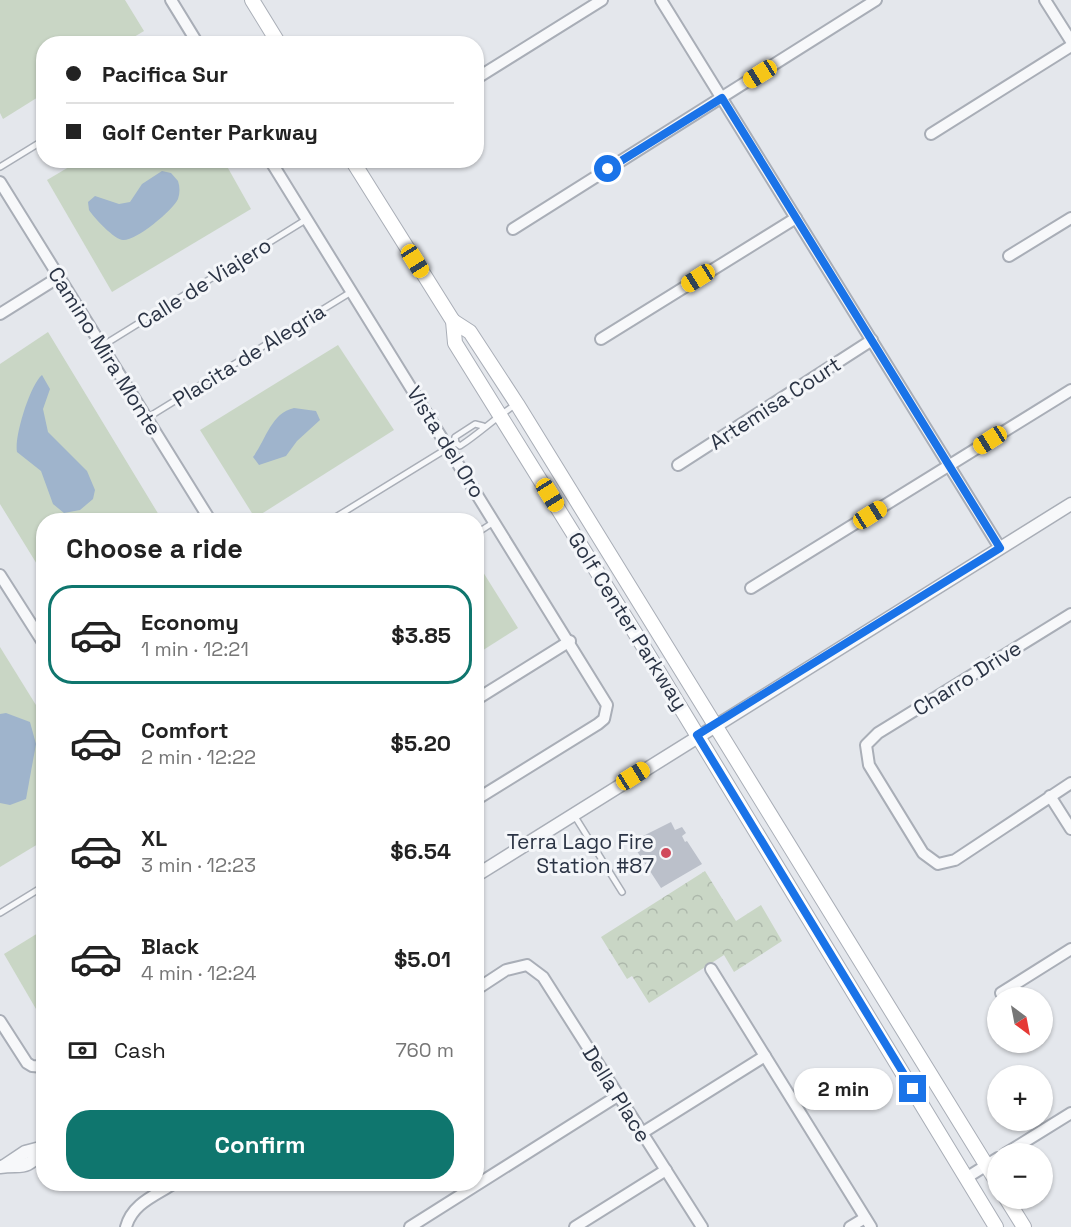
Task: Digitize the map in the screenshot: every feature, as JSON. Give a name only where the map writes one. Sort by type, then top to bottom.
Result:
[{"type":"main road","points":[[252,0],[274,36]]},
{"type":"main road","name":"Golf Center Parkway","points":[[357,168],[453,321],[470,332],[517,404],[715,724],[987,1154]]},
{"type":"main road","name":"Golf Center Parkway","points":[[453,321],[455,343],[996,1227]]},
{"type":"main road","points":[[1013,1209],[1024,1227]]},
{"type":"street","points":[[171,0],[193,36]]},
{"type":"street","points":[[484,74],[602,0]]},
{"type":"street","points":[[661,0],[1000,548]]},
{"type":"street","points":[[513,228],[876,0]]},
{"type":"street","points":[[1045,0],[1071,41]]},
{"type":"street","points":[[931,134],[1071,46]]},
{"type":"street","name":"Vista del Oro","points":[[275,168],[351,292],[452,445],[495,522],[605,697],[607,711],[598,724],[484,795]]},
{"type":"street","name":"Camino Mira Monte","points":[[0,182],[206,513]]},
{"type":"street","points":[[601,339],[796,218]]},
{"type":"street","points":[[1009,256],[1071,218]]},
{"type":"street","points":[[0,314],[59,278]]},
{"type":"street","name":"Artemisa Court","points":[[678,465],[872,340]]},
{"type":"street","points":[[751,588],[1071,390]]},
{"type":"street","points":[[484,870],[1071,504]]},
{"type":"street","points":[[0,575],[36,631]]},
{"type":"street","name":"Charro Drive","points":[[1050,796],[955,860],[938,864],[923,853],[868,765],[866,745],[878,734],[1071,614]]},
{"type":"street","points":[[484,695],[570,641]]},
{"type":"street","points":[[1071,783],[1050,796],[1071,829]]},
{"type":"street","points":[[1011,987],[1071,949]]},
{"type":"street","name":"Della Place","points":[[484,984],[506,970],[527,965],[543,977],[702,1227]]},
{"type":"street","points":[[711,969],[868,1222],[850,1227]]},
{"type":"street","points":[[0,1021],[27,1063],[36,1066]]},
{"type":"street","points":[[642,1133],[765,1056]]},
{"type":"street","points":[[484,1180],[619,1095]]},
{"type":"street","points":[[1023,1143],[1071,1113]]},
{"type":"street","points":[[2,1166],[25,1152],[36,1150]]},
{"type":"street","points":[[966,1178],[987,1165]]},
{"type":"street","points":[[575,1227],[666,1170]]},
{"type":"street","points":[[126,1227],[136,1207],[162,1191]]},
{"type":"street","points":[[410,1227],[467,1191]]},
{"type":"lane","points":[[0,167],[36,145]]},
{"type":"lane","name":"Calle de Viajero","points":[[102,346],[307,219]]},
{"type":"lane","name":"Placita de Alegria","points":[[147,418],[351,292]]},
{"type":"lane","points":[[452,445],[460,446],[480,432],[483,426],[517,404]]},
{"type":"lane","points":[[342,513],[452,445],[455,437],[475,424],[483,426]]},
{"type":"lane","points":[[484,529],[495,522]]},
{"type":"lane","points":[[573,814],[622,892]]},
{"type":"lane","points":[[0,913],[36,891]]},
{"type":"green space","points":[[0,0],[125,0],[144,31],[136,36],[36,36],[36,98],[3,119],[0,113]]},
{"type":"green space","points":[[67,168],[228,168],[251,209],[112,292],[47,180]]},
{"type":"green space","points":[[48,332],[158,513],[36,513],[36,563],[0,504],[0,364]]},
{"type":"green space","points":[[338,345],[394,430],[263,513],[252,513],[200,430]]},
{"type":"green space","points":[[484,574],[518,628],[484,650]]},
{"type":"green space","points":[[0,647],[36,705],[36,845],[0,867]]},
{"type":"green space","points":[[705,871],[736,921],[761,905],[782,941],[734,972],[724,955],[649,1003],[632,976],[627,979],[601,937]]},
{"type":"green space","points":[[36,934],[36,1009],[4,954]]},
{"type":"water","points":[[162,171],[171,173],[178,181],[180,190],[178,199],[161,218],[136,236],[119,239],[105,228],[89,210],[88,202],[95,196],[119,204],[130,202],[142,184]]},
{"type":"water","points":[[42,375],[50,389],[43,409],[48,432],[87,471],[95,490],[93,499],[80,510],[64,513],[53,504],[41,471],[17,452],[18,435],[24,412],[33,389]]},
{"type":"water","points":[[294,408],[316,411],[320,420],[297,441],[286,456],[259,465],[253,457],[274,421],[286,411]]},
{"type":"water","points":[[6,713],[30,722],[36,744],[26,799],[10,805],[0,803],[0,714]]},
{"type":"building","name":"Terra Lago Fire Station #87","points":[[671,822],[675,830],[682,827],[686,833],[682,836],[685,842],[687,841],[702,864],[661,888],[631,842]]},
{"type":"place","name":"Terra Lago Fire Station #87","points":[[666,853]]},
{"type":"route","points":[[608,169],[722,98],[1000,548],[697,735],[913,1089]]}]
